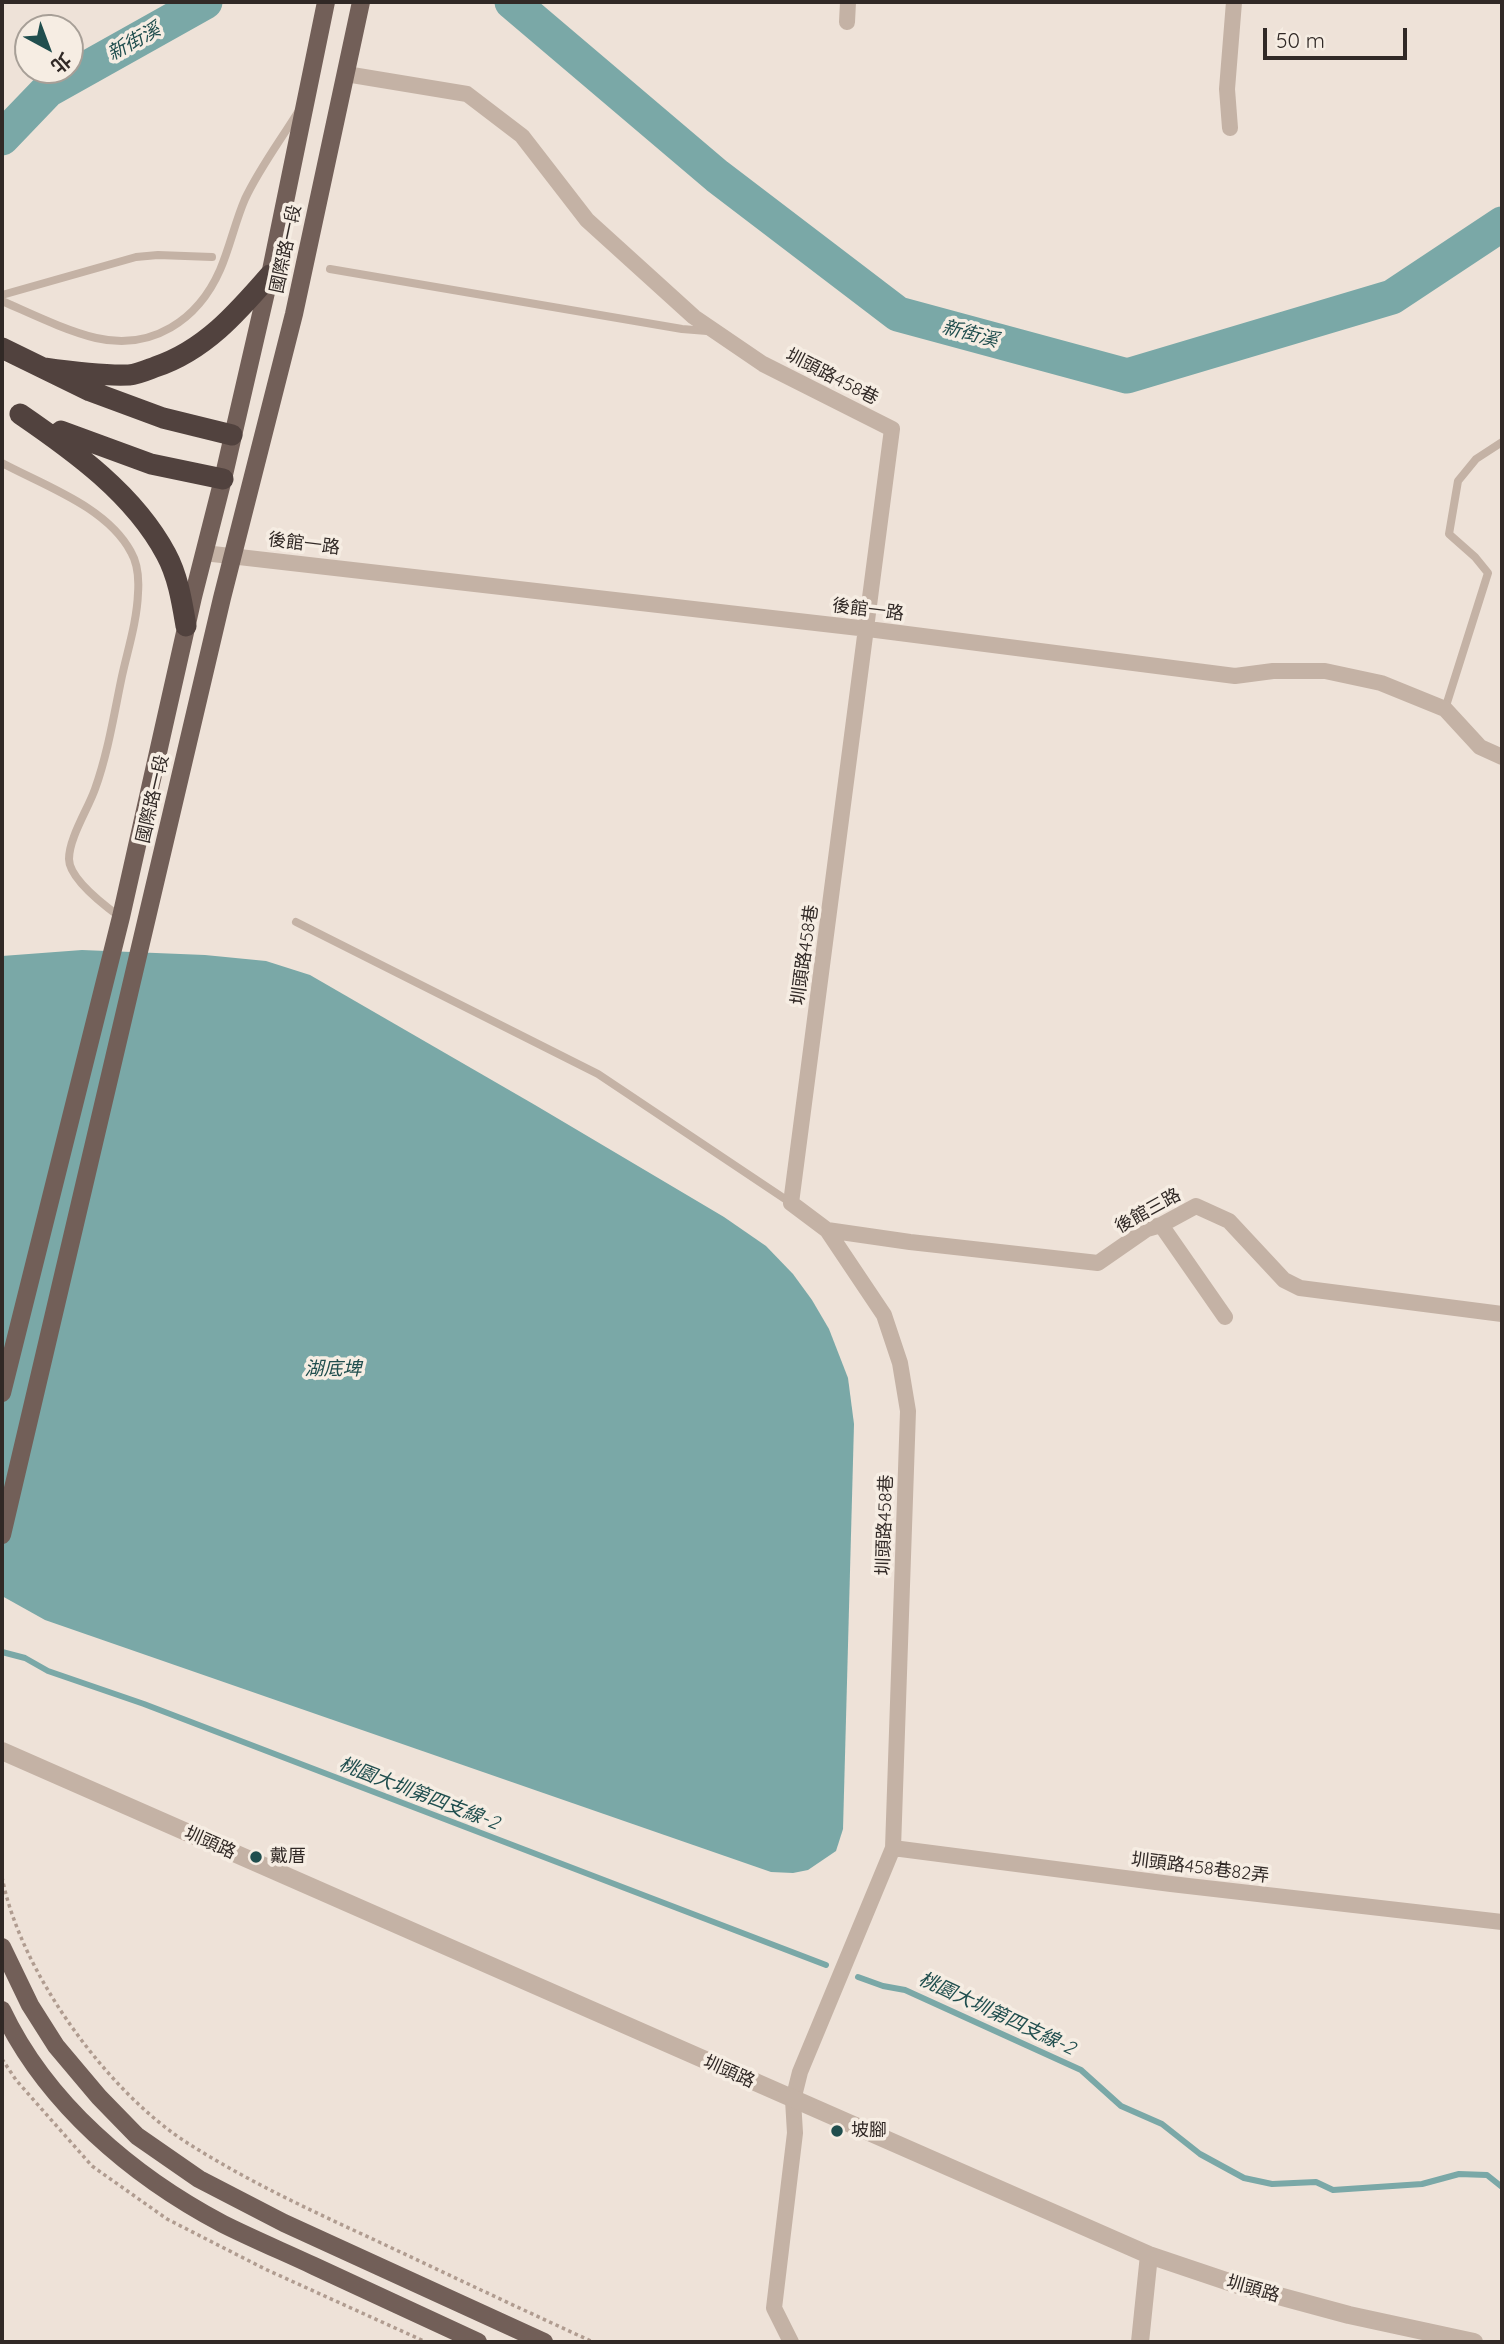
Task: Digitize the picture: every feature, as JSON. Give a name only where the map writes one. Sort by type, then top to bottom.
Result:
[{"type":"highway","points":[[44,368],[87,374],[132,375],[170,362],[199,346],[236,315],[270,275]]},
{"type":"highway","points":[[2,348],[90,391],[163,418],[232,435]]},
{"type":"highway","points":[[11,409],[89,443],[151,464],[223,479]]},
{"type":"highway","points":[[11,409],[75,451],[136,514],[167,555],[179,588],[186,626]]},
{"type":"main road","name":"國際路一段","points":[[2,1393],[121,917],[186,626],[270,275],[326,2]]},
{"type":"main road","name":"國際路一段","points":[[2,1535],[233,555],[294,314],[361,2]]},
{"type":"main road","points":[[223,479],[258,456],[232,435]]},
{"type":"main road","points":[[2,1947],[30,2005],[56,2046],[99,2097],[137,2136],[199,2179],[284,2223],[544,2342]]},
{"type":"main road","points":[[2,2010],[32,2063],[79,2118],[148,2176],[222,2223],[478,2342]]},
{"type":"street","points":[[847,22],[848,2]]},
{"type":"street","points":[[1230,128],[1227,89],[1234,2]]},
{"type":"street","name":"圳頭路458巷","points":[[346,74],[467,94],[522,136],[587,220],[694,317],[763,364],[892,429],[792,1203],[827,1230],[884,1315],[900,1363],[908,1410],[893,1848],[800,2073],[793,2099],[795,2133],[774,2308],[791,2342]]},
{"type":"street","name":"後館一路","points":[[204,553],[867,629],[1235,676],[1273,671],[1325,671],[1381,683],[1445,709],[1480,747],[1502,757]]},
{"type":"street","name":"後館三路","points":[[827,1230],[1098,1263],[1147,1229],[1161,1225],[1196,1206],[1229,1222],[1284,1280],[1300,1288],[1502,1314]]},
{"type":"street","points":[[1161,1225],[1225,1317]]},
{"type":"street","name":"圳頭路","points":[[2,1751],[1149,2255],[1238,2285],[1336,2312],[1474,2342]]},
{"type":"street","name":"圳頭路458巷82弄","points":[[893,1848],[1171,1884],[1502,1922]]},
{"type":"street","points":[[1140,2342],[1149,2255]]},
{"type":"lane","points":[[2,301],[77,332],[119,341],[143,339],[164,332],[187,318],[205,296],[220,270],[246,198],[306,98]]},
{"type":"lane","points":[[2,295],[136,257],[212,257]]},
{"type":"lane","points":[[330,269],[681,329],[715,331]]},
{"type":"lane","points":[[1445,709],[1488,573],[1475,557],[1449,534],[1458,481],[1476,460],[1502,442]]},
{"type":"lane","points":[[2,463],[106,520],[132,553],[138,571],[136,614],[104,762],[71,847],[69,861],[74,873],[101,904],[121,917]]},
{"type":"lane","points":[[296,922],[598,1074],[792,1203]]},
{"type":"path","points":[[2,1877],[17,1927],[35,1968],[59,2009],[133,2100],[188,2144],[294,2202],[593,2342]]},
{"type":"water","name":"湖底埤","points":[[82,950],[205,955],[266,961],[310,975],[724,1217],[766,1246],[793,1274],[829,1329],[848,1378],[854,1424],[843,1829],[836,1851],[808,1870],[793,1873],[771,1872],[45,1620],[2,1596],[2,956]]},
{"type":"waterway","name":"新街溪","points":[[2,138],[48,90],[205,2]]},
{"type":"waterway","name":"新街溪","points":[[512,2],[717,176],[898,314],[1127,376],[1392,297],[1502,224]]},
{"type":"waterway","name":"桃園大圳第四支線-2","points":[[2,1652],[25,1658],[48,1671],[144,1704],[826,1965]]},
{"type":"waterway","name":"桃園大圳第四支線-2","points":[[858,1977],[905,1990],[1081,2070],[1121,2106],[1162,2124],[1200,2154],[1244,2178],[1272,2184],[1316,2182],[1333,2190],[1422,2184],[1459,2174],[1487,2175],[1502,2187]]},
{"type":"place","name":"戴厝","points":[[256,1857]]},
{"type":"place","name":"坡腳","points":[[837,2131]]}]
